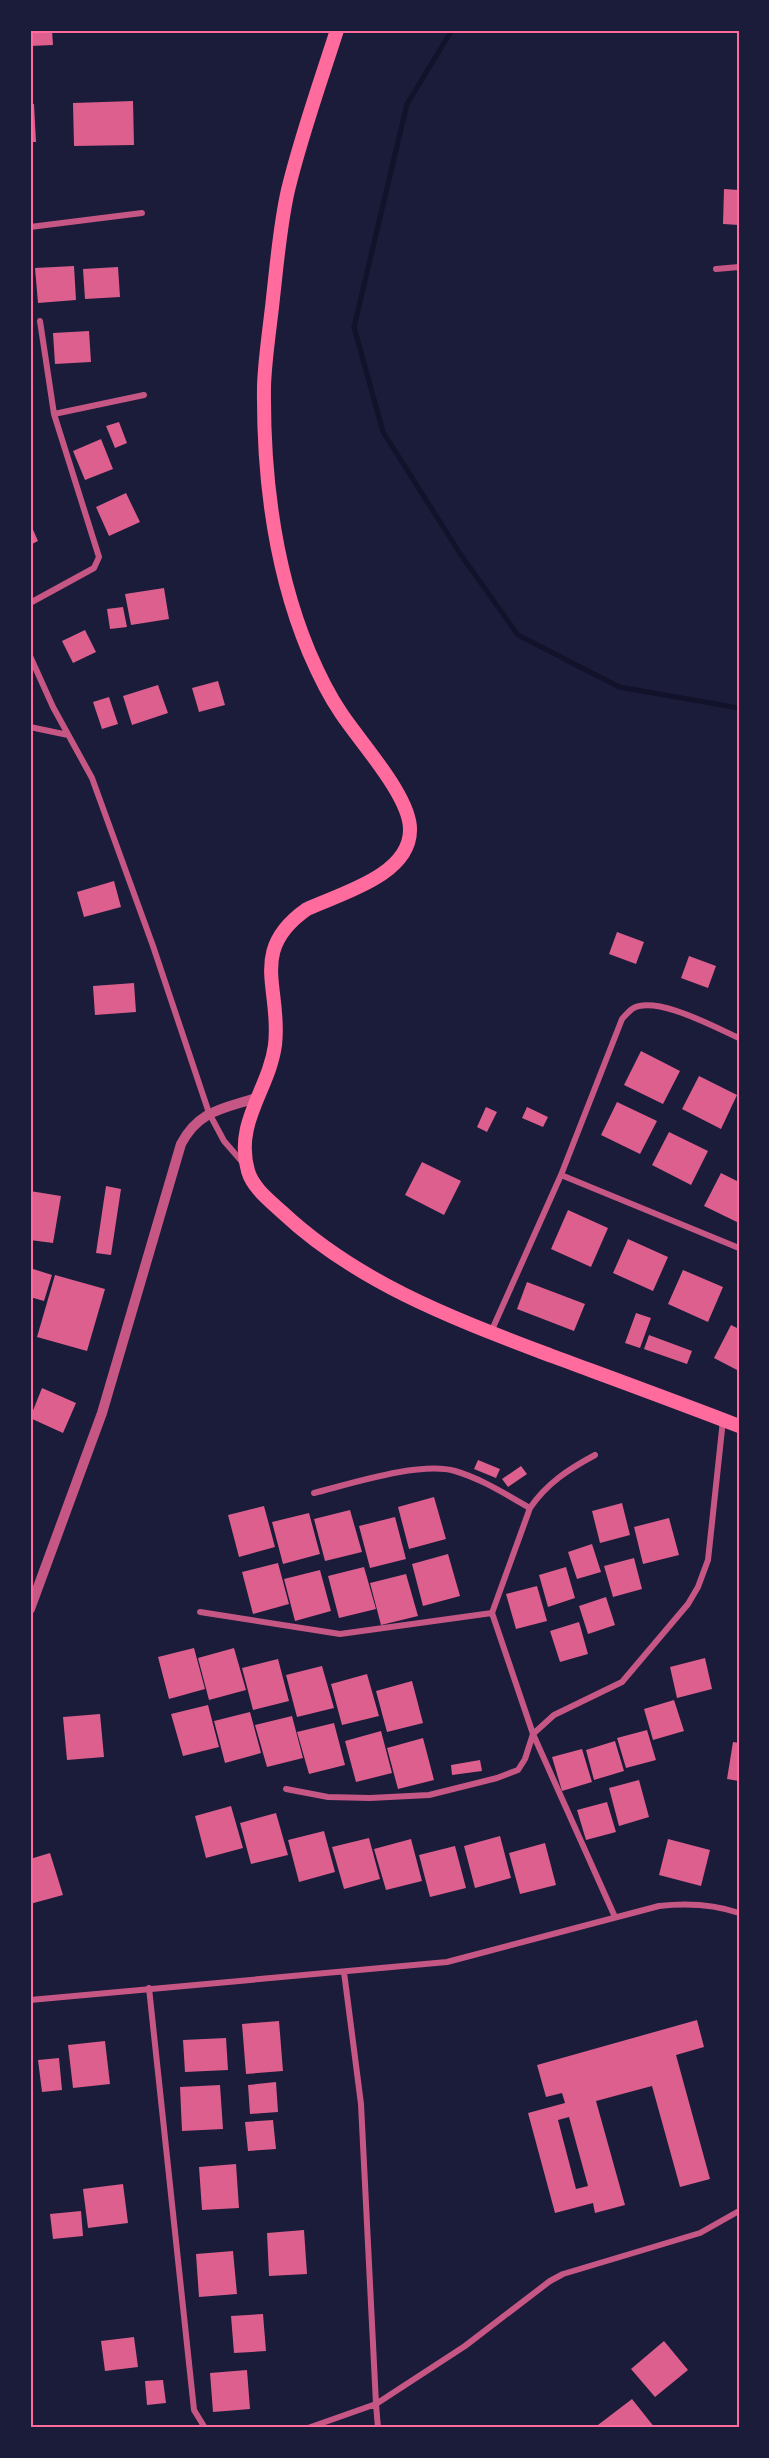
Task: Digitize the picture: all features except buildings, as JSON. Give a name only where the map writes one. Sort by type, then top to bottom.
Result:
[{"type":"main road","points":[[337,30],[288,192],[264,385],[268,480],[280,564],[303,636],[338,710],[376,760],[406,808],[410,838],[403,856],[388,871],[307,909],[281,935],[271,962],[270,976],[275,1009],[274,1045],[271,1064],[246,1126],[244,1141],[247,1169],[252,1182],[302,1230],[344,1261],[400,1294],[491,1333],[739,1426]]},
{"type":"street","points":[[30,227],[142,213]]},
{"type":"street","points":[[716,269],[739,267]]},
{"type":"street","points":[[30,603],[93,568],[99,557],[54,414],[40,321]]},
{"type":"street","points":[[54,414],[144,395]]},
{"type":"street","points":[[30,656],[52,707],[92,778],[115,838],[208,1113],[224,1141],[247,1169]]},
{"type":"street","points":[[30,727],[68,735]]},
{"type":"street","points":[[491,1333],[561,1175],[622,1019],[633,1008],[649,1005],[667,1008],[739,1038]]},
{"type":"street","points":[[30,1609],[102,1413],[181,1144],[192,1126],[208,1113],[256,1098]]},
{"type":"street","points":[[561,1175],[739,1248]]},
{"type":"street","points":[[286,1789],[328,1797],[429,1795],[497,1778],[518,1770],[525,1759],[533,1734],[554,1715],[622,1682],[688,1604],[698,1587],[708,1560],[723,1420]]},
{"type":"street","points":[[596,1455],[564,1471],[540,1493],[530,1508],[492,1613],[533,1734],[615,1917]]},
{"type":"street","points":[[314,1493],[411,1471],[453,1470],[488,1484],[530,1508]]},
{"type":"street","points":[[200,1612],[340,1634],[492,1613]]},
{"type":"street","points":[[30,2000],[447,1962],[659,1906],[683,1904],[738,1911]]},
{"type":"street","points":[[344,1972],[361,2104],[378,2428]]},
{"type":"street","points":[[148,1988],[194,2410],[205,2428]]},
{"type":"street","points":[[308,2428],[376,2404],[465,2346],[550,2281],[563,2274],[700,2233],[739,2211]]},
{"type":"waterway","points":[[452,30],[407,104],[354,327],[383,432],[461,555],[518,635],[619,687],[739,708]]}]
